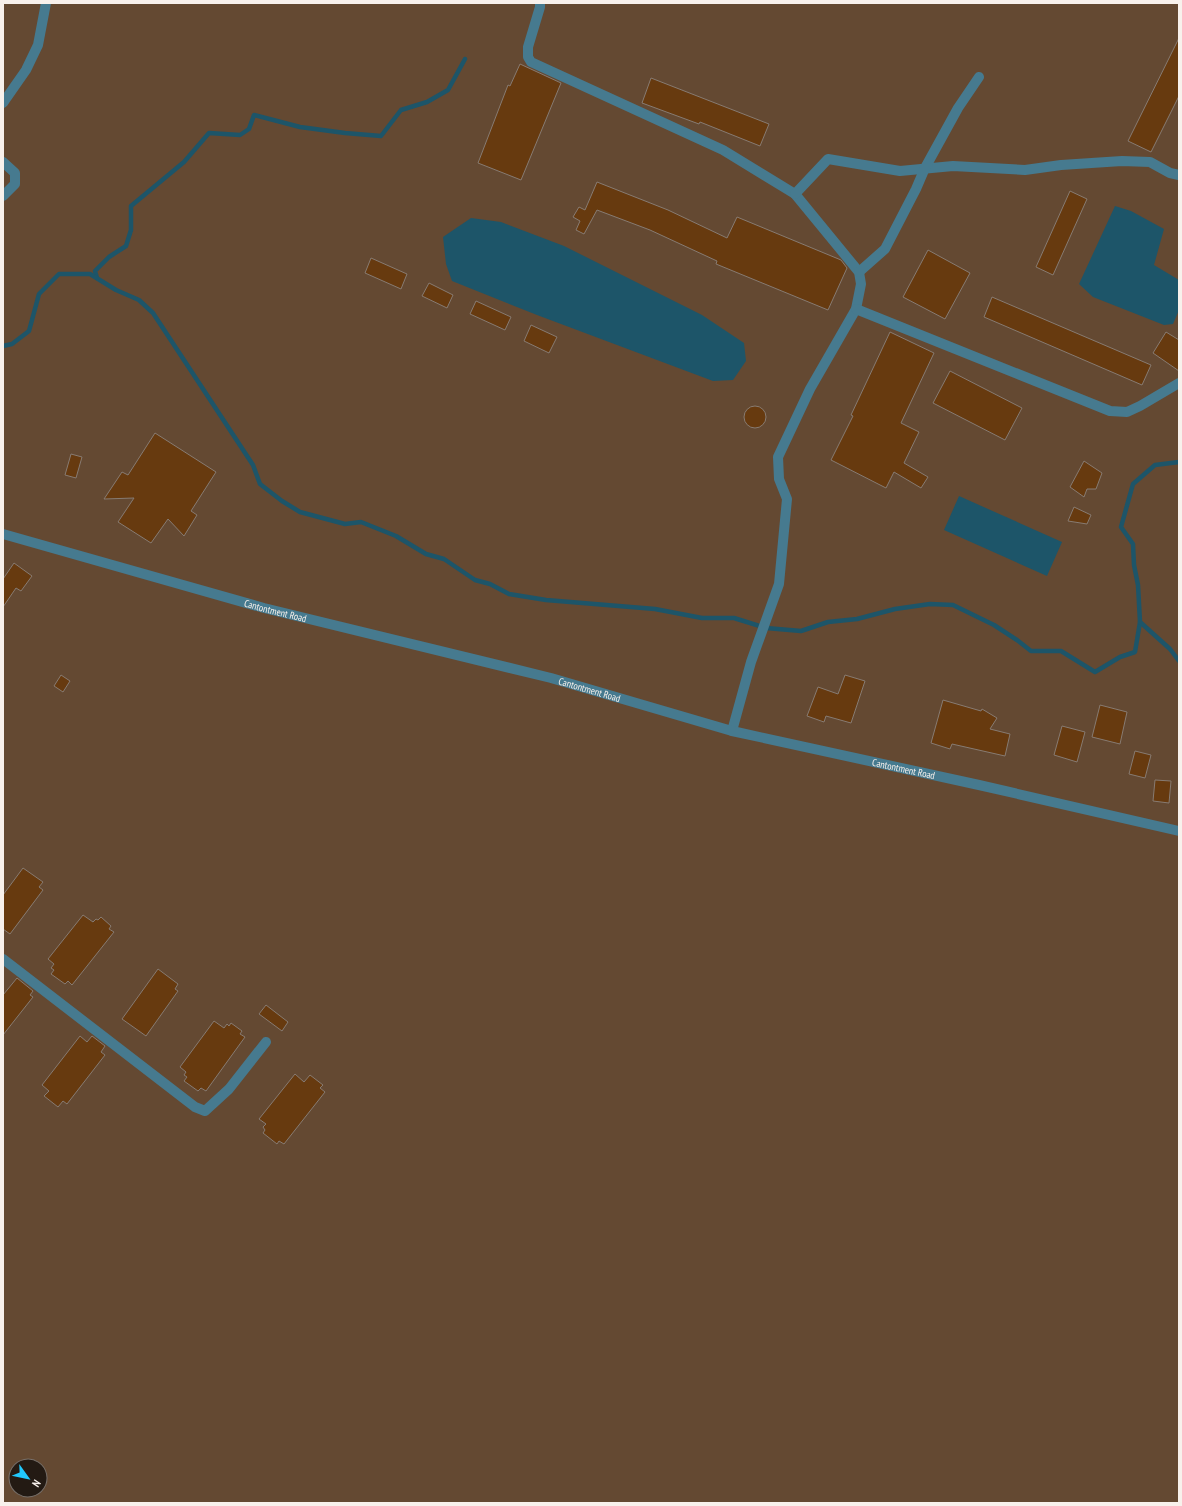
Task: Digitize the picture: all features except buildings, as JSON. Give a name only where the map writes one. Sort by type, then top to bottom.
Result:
[{"type":"street","points":[[3,103],[26,70],[38,45],[46,3]]},
{"type":"street","points":[[540,3],[528,47],[528,57],[532,62],[723,150],[795,194],[859,272],[861,284],[856,309],[810,389],[778,457],[779,479],[787,499],[779,584],[751,662],[732,731]]},
{"type":"street","points":[[859,272],[885,249],[916,189],[925,168],[958,108],[978,77]]},
{"type":"street","points":[[795,194],[828,159],[900,171],[953,166],[1025,170],[1061,165],[1122,161],[1150,162],[1170,173],[1179,175]]},
{"type":"street","points":[[3,162],[15,173],[15,184],[3,196]]},
{"type":"street","points":[[856,309],[1110,411],[1127,412],[1179,383]]},
{"type":"street","name":"Cantontment Road","points":[[3,534],[264,608],[551,678],[732,731],[979,785],[1179,831]]},
{"type":"street","points":[[3,959],[195,1107],[205,1111],[229,1089],[266,1042]]},
{"type":"shaded area","points":[[3,3],[1179,3],[1179,1503],[3,1503]]},
{"type":"water","points":[[1115,206],[1131,211],[1164,229],[1154,265],[1179,280],[1179,310],[1173,324],[1164,325],[1093,297],[1079,284]]},
{"type":"water","points":[[471,218],[501,222],[564,246],[702,315],[744,343],[746,361],[733,380],[713,381],[537,315],[452,281],[446,264],[443,237]]},
{"type":"water","points":[[959,496],[1062,542],[1047,576],[944,530]]},
{"type":"waterway","points":[[97,278],[95,271],[109,257],[126,246],[131,230],[131,206],[184,162],[209,133],[240,135],[249,129],[254,115],[300,127],[381,136],[401,110],[427,102],[448,90],[465,59]]},
{"type":"waterway","points":[[3,346],[12,344],[29,331],[39,294],[59,274],[90,274],[116,290],[139,300],[153,313],[253,465],[260,484],[282,501],[300,512],[345,524],[361,522],[396,536],[426,554],[444,559],[475,580],[490,584],[509,594],[546,600],[655,609],[702,618],[734,618],[766,628],[801,631],[828,622],[857,619],[895,609],[930,604],[953,605],[994,625],[1031,651],[1061,651],[1095,672],[1120,657],[1135,652],[1140,622]]},
{"type":"waterway","points":[[1179,462],[1155,465],[1133,484],[1121,527],[1133,544],[1134,565],[1138,585],[1140,622],[1170,649],[1179,661]]}]
